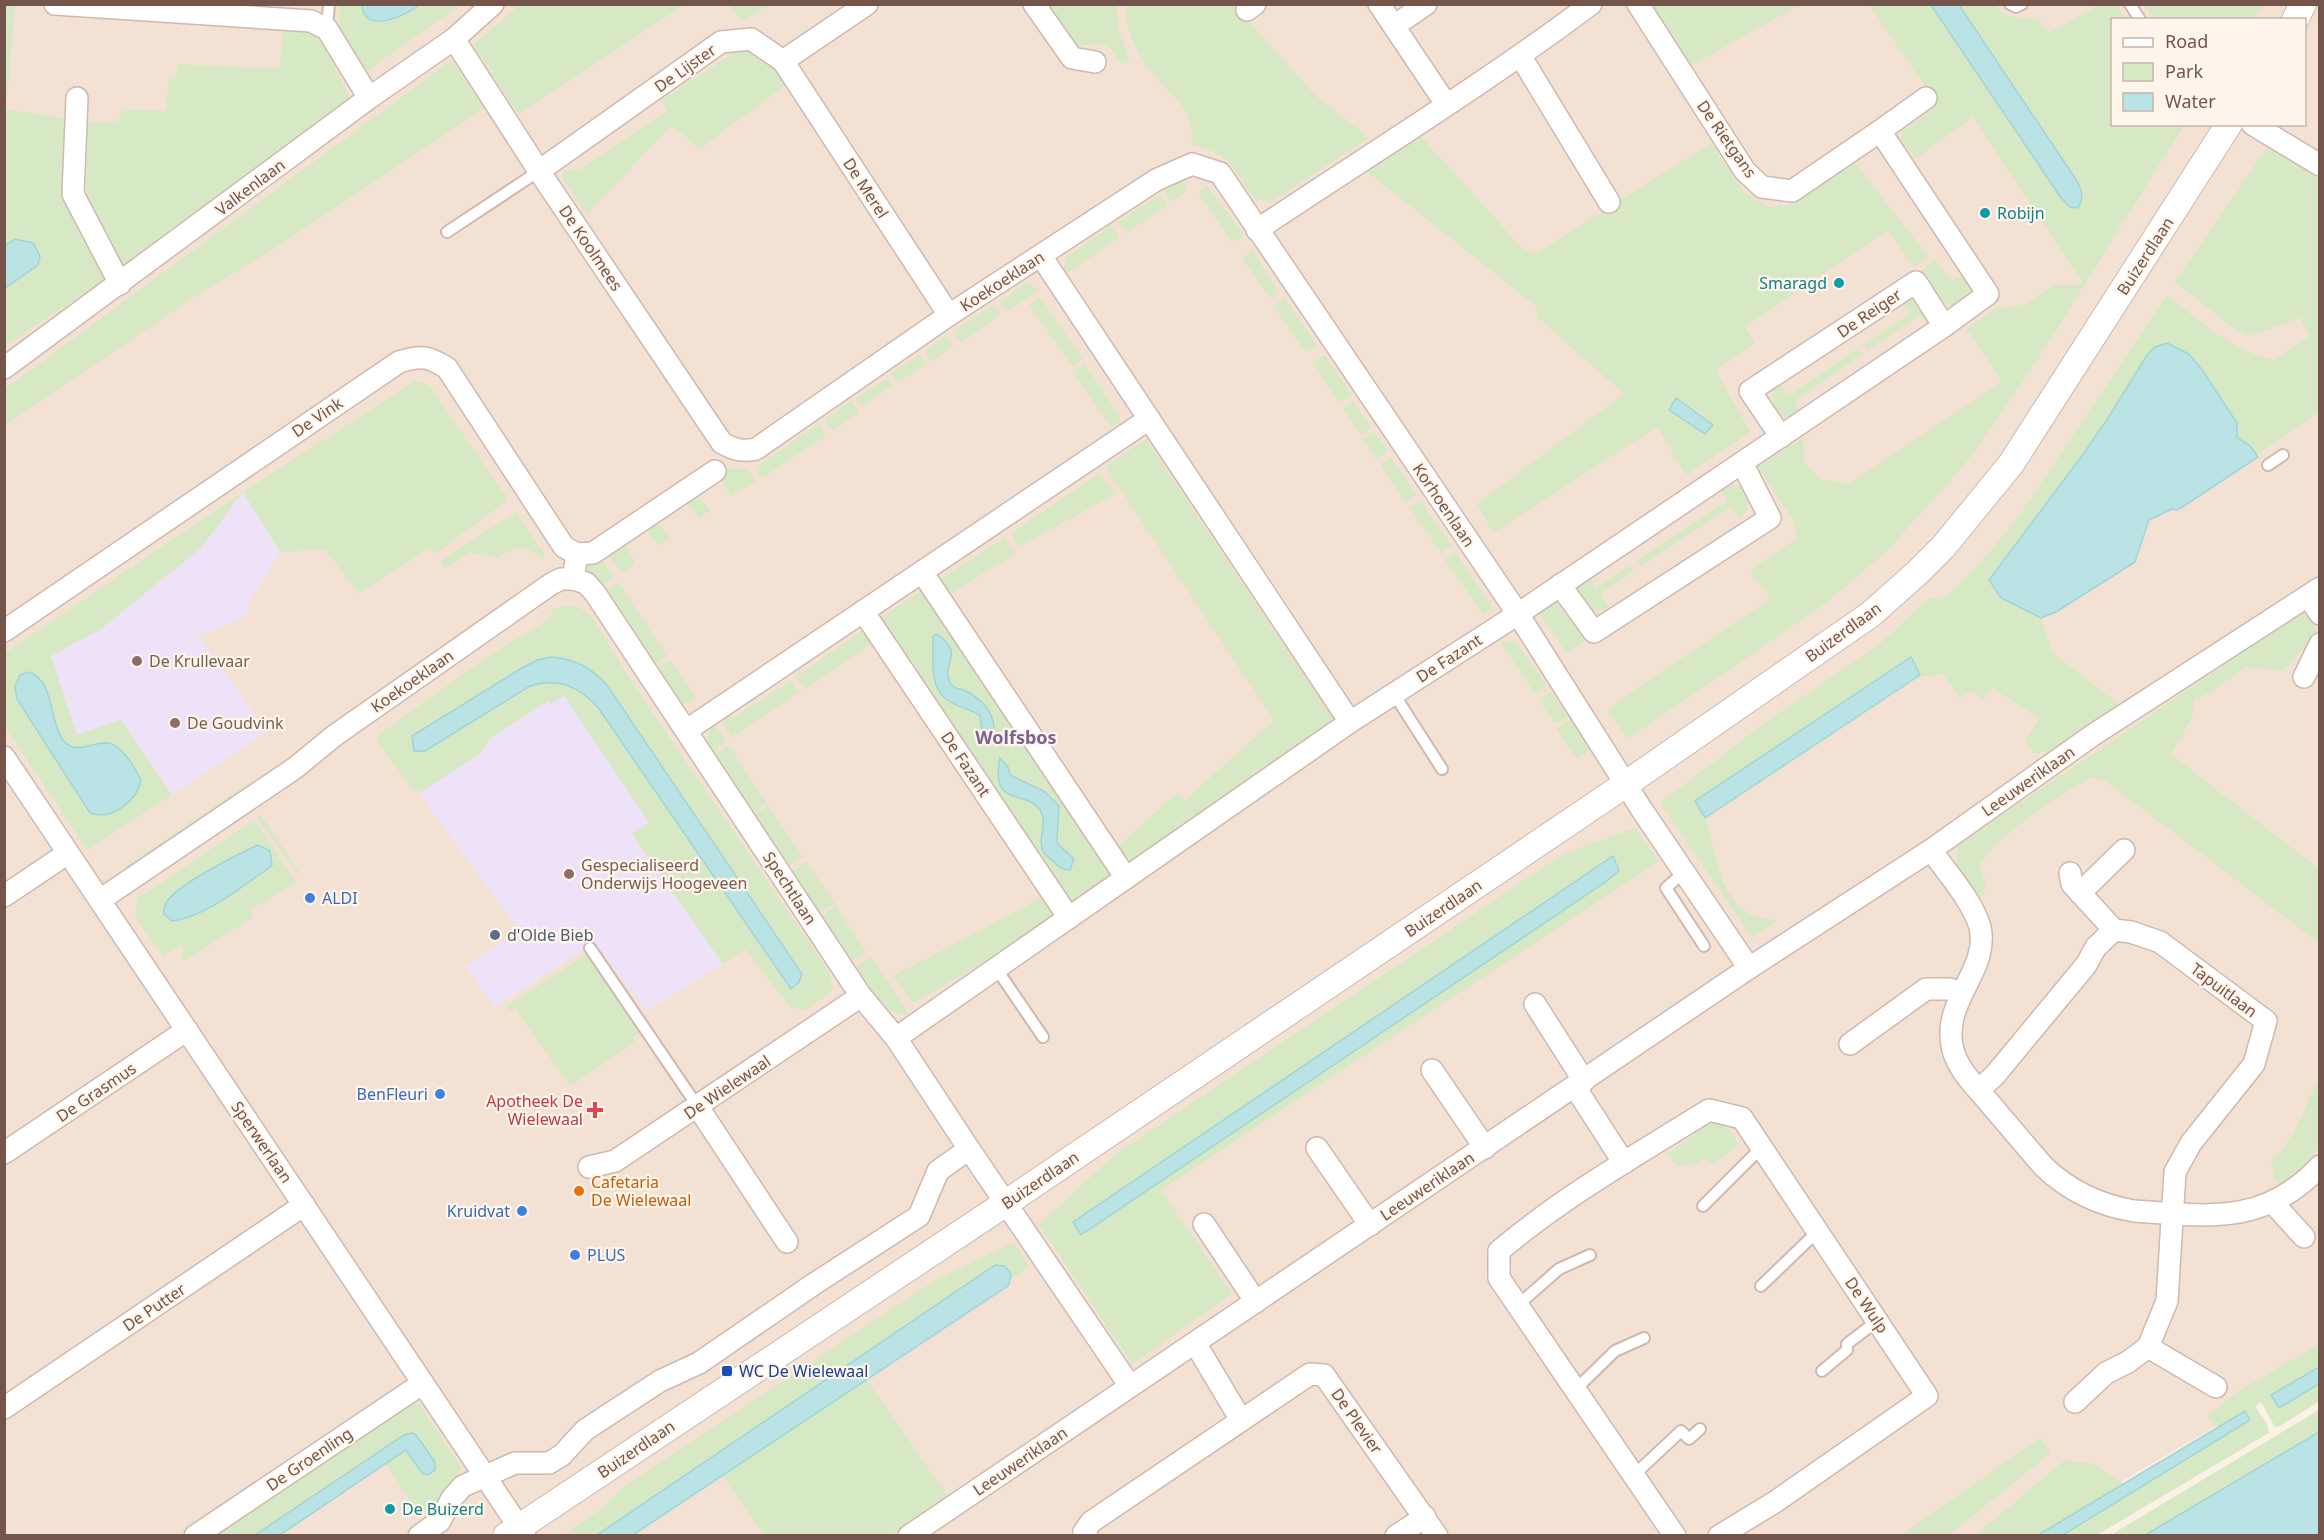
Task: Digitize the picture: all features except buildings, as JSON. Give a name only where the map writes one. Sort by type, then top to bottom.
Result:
[{"type":"street","points":[[55,4],[276,12],[311,21],[327,29],[369,99]]},
{"type":"street","name":"Valkenlaan","points":[[4,368],[454,39],[493,4]]},
{"type":"street","points":[[783,61],[867,4]]},
{"type":"street","points":[[1034,4],[1072,58],[1095,62]]},
{"type":"street","points":[[1380,4],[1446,104]]},
{"type":"street","points":[[1394,26],[1426,4]]},
{"type":"street","points":[[1257,230],[1521,57],[1591,4]]},
{"type":"street","name":"De Rietgans","points":[[1638,4],[1745,171],[1762,188],[1792,191],[1926,98]]},
{"type":"street","points":[[2296,18],[2303,4]]},
{"type":"street","name":"De Koolmees","points":[[454,39],[539,171],[722,443],[734,450]]},
{"type":"street","name":"De Lijster","points":[[539,171],[721,42],[751,39],[783,61]]},
{"type":"street","points":[[1521,57],[1609,202]]},
{"type":"street","name":"De Merel","points":[[783,61],[949,315]]},
{"type":"street","points":[[77,98],[73,194],[120,284]]},
{"type":"street","name":"Buizerdlaan","points":[[517,1533],[1626,784],[1870,614],[1944,546],[2011,464],[2228,126]]},
{"type":"street","points":[[2255,126],[2319,165]]},
{"type":"street","points":[[1518,614],[1743,463],[1988,294],[1880,131]]},
{"type":"street","name":"Koekoeklaan","points":[[734,450],[745,452],[756,449],[949,315],[1156,180],[1192,164],[1220,173],[1257,230]]},
{"type":"street","name":"Korhoenlaan","points":[[1257,230],[1518,614],[1626,784]]},
{"type":"street","points":[[1041,256],[1350,722]]},
{"type":"street","name":"De Reiger","points":[[1781,437],[1750,392],[1916,282],[1944,326]]},
{"type":"street","name":"De Vink","points":[[4,631],[399,362],[417,356],[434,360],[447,368],[564,547],[577,554]]},
{"type":"street","points":[[687,730],[1149,419]]},
{"type":"street","points":[[1560,585],[1594,632],[1770,518],[1743,463]]},
{"type":"street","points":[[573,579],[577,554],[593,553],[715,471]]},
{"type":"street","points":[[922,572],[1126,878]]},
{"type":"street","name":"Koekoeklaan","points":[[100,900],[295,768],[334,736],[551,584],[561,579],[573,579]]},
{"type":"street","name":"Spechtlaan","points":[[573,579],[586,583],[595,593],[861,996],[896,1038],[1006,1203]]},
{"type":"street","name":"Leeuweriklaan","points":[[909,1536],[1749,968],[1930,850],[2093,735],[2316,600]]},
{"type":"street","name":"De Fazant","points":[[863,611],[1069,918]]},
{"type":"street","name":"De Fazant","points":[[896,1038],[1350,722],[1518,614]]},
{"type":"street","points":[[2304,677],[2319,644]]},
{"type":"street","name":"Sperwerlaan","points":[[4,757],[485,1476],[517,1533]]},
{"type":"street","points":[[1626,784],[1749,968]]},
{"type":"street","points":[[1930,850],[1971,908],[1981,934],[1978,960],[1952,1016],[1951,1041],[1958,1062],[2043,1166],[2071,1189],[2087,1198],[2119,1209],[2174,1214],[2225,1215],[2253,1210],[2272,1202],[2299,1185],[2319,1166]]},
{"type":"street","points":[[2080,893],[2124,850]]},
{"type":"street","points":[[4,896],[68,853]]},
{"type":"street","points":[[1979,1090],[1995,1075],[2086,965],[2096,947],[2114,930],[2072,884],[2070,873]]},
{"type":"street","name":"Tapuitlaan","points":[[2114,930],[2130,932],[2160,942],[2266,1021],[2254,1064],[2191,1143],[2175,1172],[2167,1300],[2148,1347]]},
{"type":"street","points":[[1850,1044],[1926,989],[1950,988],[1961,994]]},
{"type":"street","name":"De Wielewaal","points":[[589,1167],[615,1161],[861,996]]},
{"type":"street","points":[[1535,1004],[1624,1163]]},
{"type":"street","name":"De Grasmus","points":[[4,1153],[187,1030]]},
{"type":"street","name":"Leeuweriklaan","points":[[1432,1070],[1485,1148]]},
{"type":"street","points":[[698,1107],[787,1242]]},
{"type":"street","name":"De Wulp","points":[[1675,1536],[1499,1278],[1499,1251],[1525,1230],[1624,1163],[1709,1110],[1742,1118],[1927,1396],[1775,1502],[1719,1536]]},
{"type":"street","name":"Leeuweriklaan","points":[[1317,1148],[1370,1225]]},
{"type":"street","points":[[419,1536],[440,1521],[452,1498],[463,1486],[515,1463],[549,1463],[562,1455],[585,1430],[660,1381],[699,1363],[918,1216],[938,1171],[969,1149]]},
{"type":"street","points":[[2272,1202],[2304,1237]]},
{"type":"street","points":[[1006,1203],[1130,1386]]},
{"type":"street","name":"De Putter","points":[[4,1408],[304,1205]]},
{"type":"street","points":[[1203,1224],[1256,1302]]},
{"type":"street","points":[[1195,1343],[1241,1420]]},
{"type":"street","points":[[2075,1402],[2106,1373],[2128,1362],[2148,1347],[2216,1387]]},
{"type":"street","name":"De Plevier","points":[[1087,1536],[1084,1532],[1091,1522],[1310,1374],[1324,1375],[1437,1536]]},
{"type":"street","name":"De Groenling","points":[[195,1536],[423,1383]]},
{"type":"street","points":[[1396,1536],[1425,1516]]},
{"type":"lane","points":[[327,29],[329,4]]},
{"type":"lane","points":[[2010,4],[2016,7],[2022,4]]},
{"type":"lane","points":[[2130,4],[2139,18]]},
{"type":"lane","points":[[447,232],[539,171]]},
{"type":"lane","points":[[2268,465],[2283,455]]},
{"type":"lane","points":[[1394,694],[1442,769]]},
{"type":"lane","points":[[1684,872],[1666,888],[1704,945]]},
{"type":"lane","points":[[590,948],[698,1107]]},
{"type":"lane","points":[[996,968],[1043,1037]]},
{"type":"lane","points":[[1702,1206],[1762,1148]]},
{"type":"lane","points":[[1761,1286],[1818,1231]]},
{"type":"lane","points":[[1518,1305],[1559,1269],[1590,1255]]},
{"type":"lane","points":[[1822,1371],[1847,1350],[1846,1344],[1877,1321]]},
{"type":"lane","points":[[1576,1389],[1615,1351],[1644,1338]]},
{"type":"lane","points":[[1634,1475],[1681,1431],[1689,1438],[1700,1429]]},
{"type":"shaded area","points":[[5,5],[2319,5],[2319,1366],[2030,1535],[5,1536]]},
{"type":"shaded area","points":[[243,492],[280,552],[249,602],[248,615],[199,636],[267,732],[172,795],[121,720],[77,735],[51,656],[101,629],[201,548]]},
{"type":"shaded area","name":"Gespecialiseerd Onderwijs Hoogeveen","points":[[564,695],[649,823],[632,834],[723,964],[647,1011],[594,943],[495,1007],[465,966],[519,930],[419,793],[480,754],[491,738],[548,700]]},
{"type":"green space","points":[[15,4],[6,109],[69,119],[70,209],[79,232],[108,278],[5,346],[5,288],[38,265],[15,239],[5,246],[4,5]]},
{"type":"green space","points":[[520,4],[684,5],[518,114],[473,44]]},
{"type":"green space","points":[[2108,4],[2117,6],[2125,18],[2111,18],[2111,126],[2183,126],[2040,356],[1974,453],[1887,551],[1825,604],[1628,739],[1607,710],[1770,599],[1750,570],[1797,538],[1794,522],[1756,464],[1803,439],[1804,463],[1821,479],[1849,484],[2002,382],[1967,329],[1994,309],[2026,304],[2054,285],[2084,285],[1973,117],[1915,159],[1901,139],[1901,132],[1924,116],[1931,95],[1869,5],[1931,5],[2046,177],[2077,208],[2082,194],[2077,181],[1959,5],[1994,5],[2007,16],[2038,19],[2049,33],[2096,7]]},
{"type":"green space","points":[[340,5],[362,5],[362,9],[389,20],[410,12],[419,5],[460,5],[367,71],[338,27]]},
{"type":"green space","points":[[730,5],[769,5],[742,21]]},
{"type":"green space","points":[[1044,5],[1116,5],[1120,34],[1129,59],[1123,64],[1111,49],[1102,44],[1074,47]]},
{"type":"green space","points":[[1126,5],[1234,5],[1316,96],[1369,138],[1273,201],[1256,200],[1228,161],[1212,151],[1191,144],[1191,126],[1187,113],[1138,52],[1129,30]]},
{"type":"green space","points":[[1651,5],[1799,5],[1691,66]]},
{"type":"green space","points":[[2144,5],[2263,5],[2255,18],[2154,18]]},
{"type":"green space","points":[[283,27],[313,33],[327,51],[351,101],[123,267],[103,235],[87,199],[87,122],[119,121],[122,109],[166,111],[169,77],[176,77],[177,64],[280,69]]},
{"type":"green space","points":[[737,45],[762,52],[786,85],[699,149],[672,125],[587,214],[561,177],[564,170],[579,170],[667,111],[659,96],[662,93],[672,96],[675,91],[732,54],[728,48]]},
{"type":"green space","points":[[452,60],[484,108],[269,252],[199,294],[5,425],[5,389]]},
{"type":"green space","points":[[1419,134],[1521,247],[1533,254],[1711,143],[1744,192],[1769,207],[1789,205],[1854,161],[1928,256],[1914,268],[1888,230],[1745,327],[1755,343],[1716,370],[1750,432],[1686,475],[1657,427],[1493,533],[1477,504],[1624,394],[1537,317],[1537,307],[1366,171]]},
{"type":"green space","points":[[2268,146],[2319,179],[2319,412],[2256,455],[2250,446],[2237,437],[2237,423],[2203,371],[2147,355],[2084,453],[1989,580],[2001,598],[2041,618],[2052,652],[2121,706],[2056,749],[2035,754],[2025,742],[2039,718],[1992,688],[1982,700],[1973,690],[1960,698],[1943,674],[1917,677],[1696,801],[1705,818],[1723,882],[1740,909],[1757,917],[1777,920],[1754,937],[1748,932],[1660,803],[1770,719],[1876,647],[1930,597],[1938,600],[1947,596],[1980,563],[2018,517],[2167,295],[2230,342],[2258,356],[2273,360],[2309,336],[2300,318],[2250,336],[2233,328],[2175,282]]},
{"type":"green space","points":[[1181,180],[1188,190],[1172,202],[1164,192]]},
{"type":"green space","points":[[1207,186],[1245,236],[1232,242],[1198,193]]},
{"type":"green space","points":[[1159,195],[1168,205],[1127,233],[1118,222]]},
{"type":"green space","points":[[1111,225],[1119,238],[1066,274],[1063,271],[1066,258]]},
{"type":"green space","points":[[1252,250],[1279,292],[1270,298],[1242,258]]},
{"type":"green space","points":[[1935,259],[1951,281],[1965,273],[1973,289],[1971,298],[1958,306],[1952,306],[1941,299],[1922,270]]},
{"type":"green space","points":[[1026,283],[1031,284],[1038,291],[1007,311],[1000,302]]},
{"type":"green space","points":[[1040,297],[1083,359],[1072,366],[1029,305]]},
{"type":"green space","points":[[1284,298],[1317,346],[1305,352],[1273,306]]},
{"type":"green space","points":[[1902,301],[1919,301],[1930,322],[1928,326],[1920,315],[1868,350],[1864,344],[1910,313]]},
{"type":"green space","points":[[994,305],[1001,314],[961,343],[953,331]]},
{"type":"green space","points":[[946,336],[953,346],[931,362],[924,351]]},
{"type":"green space","points":[[1857,349],[1862,355],[1795,401],[1800,414],[1792,418],[1784,417],[1773,405],[1773,391],[1781,384],[1789,395]]},
{"type":"green space","points":[[919,355],[926,364],[898,383],[891,373]]},
{"type":"green space","points":[[1325,355],[1352,395],[1339,403],[1313,362]]},
{"type":"green space","points":[[1085,364],[1120,417],[1119,423],[1111,427],[1073,372]]},
{"type":"green space","points":[[887,378],[893,385],[862,407],[857,398]]},
{"type":"green space","points":[[415,381],[430,386],[508,500],[435,554],[430,548],[359,593],[325,550],[280,552],[243,492]]},
{"type":"green space","points":[[851,401],[860,412],[831,431],[825,419]]},
{"type":"green space","points":[[1353,402],[1371,427],[1361,435],[1343,408]]},
{"type":"green space","points":[[819,423],[826,436],[762,478],[755,468]]},
{"type":"green space","points":[[1374,431],[1388,451],[1376,459],[1362,439]]},
{"type":"green space","points":[[1146,439],[1337,725],[1129,865],[1117,847],[1177,793],[1184,801],[1274,720],[1105,466]]},
{"type":"green space","points":[[1391,458],[1417,495],[1405,502],[1381,465]]},
{"type":"green space","points":[[725,469],[747,469],[756,481],[731,496],[720,477]]},
{"type":"green space","points":[[1099,474],[1116,494],[1018,547],[1011,533]]},
{"type":"green space","points":[[1730,484],[1745,488],[1748,505],[1743,516],[1739,519],[1731,507],[1641,566],[1637,560],[1727,501],[1720,489]]},
{"type":"green space","points":[[243,492],[201,548],[101,629],[51,656],[77,735],[121,720],[172,795],[87,850],[5,727],[5,653]],"holes":[[[60,734],[65,741],[75,747],[86,747],[105,742],[53,758]]]},
{"type":"green space","points":[[698,494],[710,511],[699,518],[685,501]]},
{"type":"green space","points":[[1421,501],[1452,546],[1441,553],[1410,508]]},
{"type":"green space","points":[[516,512],[544,554],[543,560],[531,551],[521,548],[498,558],[470,552],[445,569],[440,561]]},
{"type":"green space","points":[[657,521],[670,539],[658,546],[645,527]]},
{"type":"green space","points":[[1005,538],[1015,554],[948,595],[934,583]]},
{"type":"green space","points":[[625,544],[635,563],[622,573],[606,552]]},
{"type":"green space","points":[[1456,553],[1493,608],[1483,614],[1444,559]]},
{"type":"green space","points":[[600,556],[614,577],[600,586],[583,566],[584,561]]},
{"type":"green space","points":[[1630,565],[1634,571],[1600,594],[1609,607],[1597,610],[1587,608],[1583,604],[1579,587],[1589,576],[1596,588]]},
{"type":"green space","points":[[618,582],[667,656],[653,665],[605,592]]},
{"type":"green space","points":[[925,588],[1116,874],[1070,905],[878,619]],"holes":[[[952,652],[949,680],[952,687],[963,690],[984,703],[983,738],[980,716],[962,707],[934,670],[934,654]],[[1001,759],[1008,767],[1010,775],[1038,787],[1051,797],[1058,814],[1060,842],[1071,855],[1058,866],[1045,855],[1041,847],[1043,815],[1031,802],[1013,797]]]},
{"type":"green space","points":[[1561,602],[1587,639],[1567,654],[1540,614],[1548,604]]},
{"type":"green space","points":[[567,605],[577,606],[591,616],[636,688],[823,963],[831,977],[832,991],[807,1010],[791,1008],[745,949],[723,964],[632,834],[649,822],[564,696],[551,704],[548,701],[491,738],[480,754],[419,793],[408,784],[376,739],[378,735],[487,657],[549,619],[552,610]],"holes":[[[551,657],[580,663],[595,673],[599,709],[584,695],[568,686],[550,683],[530,686],[425,751],[414,750],[412,736]]]},
{"type":"green space","points":[[2304,611],[2314,625],[2316,634],[2288,666],[2280,671],[2246,667],[2213,691],[2194,699],[2192,718],[2171,754],[2319,869],[2319,943],[2104,780],[2092,778],[2064,793],[2030,816],[1999,842],[1979,866],[1985,880],[1985,893],[1978,899],[1958,869],[1958,845]]},
{"type":"green space","points":[[862,630],[869,631],[871,634],[869,645],[805,689],[796,677]]},
{"type":"green space","points":[[1508,641],[1517,644],[1547,686],[1535,694],[1501,643]]},
{"type":"green space","points":[[670,660],[696,697],[680,706],[656,669]]},
{"type":"green space","points":[[791,681],[799,692],[732,737],[719,720],[723,715],[733,718]]},
{"type":"green space","points":[[1551,692],[1568,717],[1555,724],[1539,700]]},
{"type":"green space","points":[[1570,720],[1591,750],[1576,758],[1556,729]]},
{"type":"green space","points":[[715,725],[726,741],[713,753],[710,750],[708,738]]},
{"type":"green space","points":[[729,745],[766,803],[753,813],[715,755]]},
{"type":"green space","points":[[252,781],[256,784],[129,871],[126,866]]},
{"type":"green space","points":[[768,806],[803,857],[789,865],[754,815]]},
{"type":"green space","points":[[261,815],[300,873],[298,875],[257,818]]},
{"type":"green space","points":[[254,820],[296,882],[250,910],[253,917],[184,961],[180,957],[186,952],[188,945],[186,951],[180,945],[163,956],[135,917],[138,898]],"holes":[[[258,845],[270,851],[272,865],[198,913],[205,874],[219,864]]]},
{"type":"green space","points":[[1635,828],[1659,861],[1161,1190],[1232,1294],[1132,1364],[1039,1225],[1112,1157],[1563,854]],"holes":[[[1613,857],[1394,1024],[1081,1235],[1074,1222]]]},
{"type":"green space","points":[[806,861],[835,903],[818,913],[792,872]]},
{"type":"green space","points":[[1045,896],[1057,914],[998,954],[913,1003],[893,976]]},
{"type":"green space","points":[[836,906],[866,952],[852,960],[820,917]]},
{"type":"green space","points":[[586,954],[641,1031],[632,1038],[635,1042],[570,1086],[515,1008],[509,1011],[507,1006]]},
{"type":"green space","points":[[871,957],[909,1014],[891,1011],[871,991],[856,966]]},
{"type":"green space","points":[[2319,1078],[2321,1122],[2319,1144],[2303,1167],[2281,1185],[2274,1179],[2271,1162],[2279,1155],[2292,1135]]},
{"type":"green space","points":[[1717,1121],[1733,1134],[1738,1145],[1713,1164],[1705,1158],[1697,1164],[1693,1162],[1685,1167],[1681,1164],[1678,1167],[1667,1154],[1709,1124]]},
{"type":"green space","points":[[1010,1244],[1016,1244],[1029,1267],[1010,1279],[1011,1274],[995,1266],[597,1535],[562,1536],[605,1506],[621,1489],[937,1279]]},
{"type":"green space","points":[[2319,1344],[2319,1367],[2271,1396],[2279,1408],[2319,1384],[2319,1402],[2275,1427],[2261,1402],[2255,1406],[2267,1424],[2269,1433],[2097,1535],[2063,1536],[2250,1420],[2245,1412],[2218,1427],[2207,1417],[2232,1395]]},
{"type":"green space","points":[[867,1380],[949,1498],[892,1535],[764,1535],[723,1476]]},
{"type":"green space","points":[[419,1404],[461,1466],[451,1486],[420,1515],[386,1464],[407,1450],[408,1433],[255,1535],[212,1536],[400,1408]]},
{"type":"green space","points":[[2319,1410],[2319,1432],[2145,1535],[2109,1536]]},
{"type":"green space","points":[[2040,1438],[2051,1453],[1949,1535],[1901,1535]]},
{"type":"green space","points":[[2066,1459],[2094,1464],[2123,1484],[2038,1535],[1974,1536]]},
{"type":"water","points":[[362,4],[419,5],[396,18],[377,21],[364,14]]},
{"type":"water","points":[[1931,5],[1959,5],[2077,181],[2082,195],[2078,208],[2070,207],[2061,198]]},
{"type":"water","points":[[15,239],[33,243],[40,256],[38,265],[5,288],[5,246]]},
{"type":"water","points":[[2167,343],[2189,354],[2203,371],[2237,423],[2237,437],[2250,446],[2258,457],[2178,510],[2172,509],[2149,520],[2135,562],[2056,612],[2041,618],[2001,598],[1989,580],[2084,453],[2147,355],[2155,347]]},
{"type":"water","points":[[1676,398],[1713,425],[1705,434],[1669,410]]},
{"type":"water","points":[[937,634],[946,641],[950,648],[948,676],[950,683],[978,699],[991,715],[993,735],[986,739],[983,738],[980,716],[950,702],[940,693],[933,670],[933,636]]},
{"type":"water","points":[[551,657],[582,665],[595,673],[607,685],[802,974],[799,982],[791,989],[599,709],[584,695],[560,684],[530,686],[425,751],[414,751],[412,736],[522,668],[537,660]]},
{"type":"water","points":[[1911,657],[1920,675],[1705,818],[1695,801]]},
{"type":"water","points":[[29,672],[37,677],[48,693],[59,733],[64,741],[75,747],[100,743],[112,744],[121,750],[136,770],[141,780],[139,788],[129,802],[115,812],[98,815],[90,813],[17,699],[15,686],[20,675]]},
{"type":"water","points":[[1000,758],[1008,767],[1010,775],[1044,791],[1059,806],[1057,841],[1074,859],[1070,870],[1059,867],[1044,853],[1041,843],[1043,817],[1041,812],[1028,801],[1005,792],[1000,785],[998,774]]},
{"type":"water","points":[[258,845],[270,851],[272,865],[269,868],[210,908],[197,914],[172,921],[164,914],[165,905],[170,897],[180,889],[207,871]]},
{"type":"water","points":[[1613,856],[1619,871],[1604,883],[1081,1235],[1073,1222]]},
{"type":"water","points":[[995,1265],[1005,1266],[1011,1274],[1009,1285],[633,1535],[597,1535]]},
{"type":"water","points":[[2319,1367],[2319,1384],[2279,1408],[2271,1395]]},
{"type":"water","points":[[2245,1411],[2250,1420],[2063,1535],[2038,1535]]},
{"type":"water","points":[[2319,1432],[2319,1535],[2145,1535]]},
{"type":"water","points":[[412,1433],[416,1435],[435,1462],[435,1470],[428,1475],[422,1473],[406,1450],[280,1535],[255,1535],[404,1435]]},
{"type":"place","name":"Robijn","points":[[1985,213]]},
{"type":"place","name":"Smaragd","points":[[1839,283]]},
{"type":"place","name":"De Krullevaar","points":[[137,661]]},
{"type":"place","name":"De Goudvink","points":[[175,723]]},
{"type":"place","name":"Gespecialiseerd Onderwijs Hoogeveen","points":[[569,874]]},
{"type":"place","name":"ALDI","points":[[310,898]]},
{"type":"place","name":"d'Olde Bieb","points":[[495,935]]},
{"type":"place","name":"BenFleuri","points":[[440,1094]]},
{"type":"place","name":"Apotheek De Wielewaal","points":[[595,1110]]},
{"type":"place","name":"Cafetaria De Wielewaal","points":[[579,1191]]},
{"type":"place","name":"Kruidvat","points":[[522,1211]]},
{"type":"place","name":"PLUS","points":[[575,1255]]},
{"type":"place","name":"WC De Wielewaal","points":[[727,1371]]},
{"type":"place","name":"De Buizerd","points":[[390,1509]]},
{"type":"district","name":"Wolfsbos","points":[[1016,738]]}]
